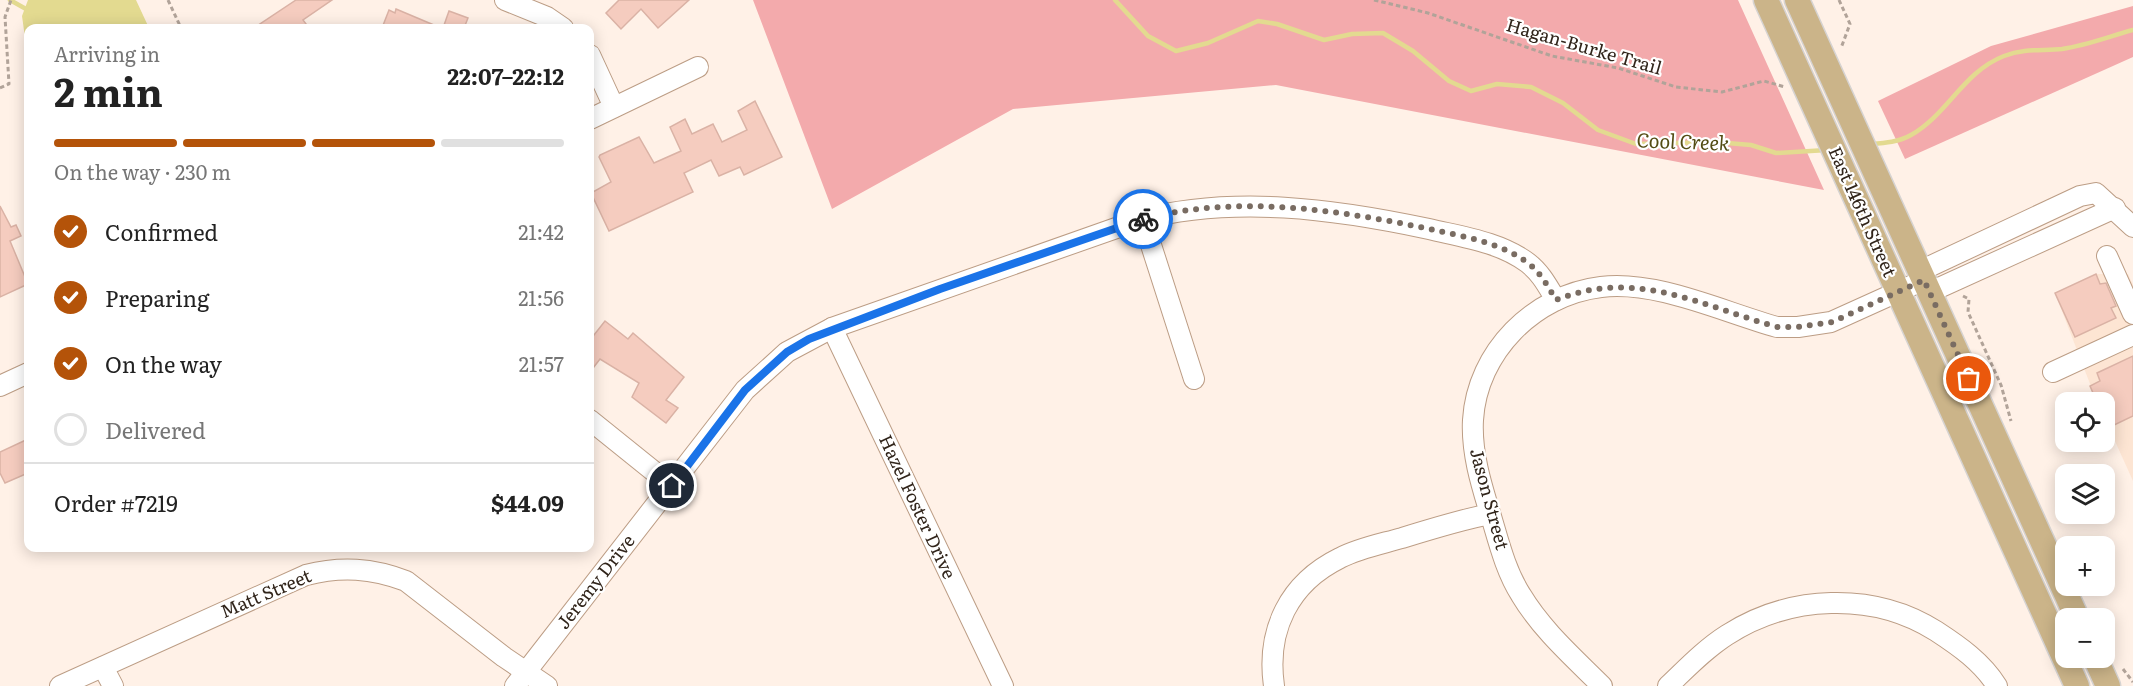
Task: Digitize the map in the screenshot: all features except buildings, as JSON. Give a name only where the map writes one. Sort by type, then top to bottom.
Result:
[{"type":"main road","name":"East 146th Street","points":[[1766,0],[2077,686]]},
{"type":"main road","name":"East 146th Street","points":[[1797,0],[2072,608]]},
{"type":"main road","points":[[2100,668],[2108,686]]},
{"type":"street","points":[[505,0],[547,17],[557,24]]},
{"type":"street","points":[[594,64],[614,107]]},
{"type":"street","points":[[594,117],[698,67]]},
{"type":"street","points":[[1925,281],[2080,196],[2096,193],[2115,208],[2133,227]]},
{"type":"street","name":"Jeremy Drive","points":[[520,679],[745,390],[787,352],[832,328],[1139,220],[1173,211],[1201,208],[1312,210],[1366,216],[1479,240],[1530,264],[1542,277],[1556,300]]},
{"type":"street","points":[[1925,281],[2115,208]]},
{"type":"street","points":[[1139,220],[1151,246],[1194,379]]},
{"type":"street","points":[[2107,256],[2133,314]]},
{"type":"street","name":"Jason Street","points":[[1602,686],[1537,620],[1511,576],[1490,514],[1474,449],[1473,419],[1486,369],[1509,335],[1536,311],[1556,300],[1600,287],[1640,287],[1777,327],[1798,327],[1832,322],[1925,281]]},
{"type":"street","name":"Hazel Foster Drive","points":[[832,328],[1003,686]]},
{"type":"street","points":[[2053,372],[2133,335]]},
{"type":"street","points":[[0,386],[24,375]]},
{"type":"street","points":[[594,423],[672,486]]},
{"type":"street","points":[[1274,686],[1272,645],[1279,620],[1288,600],[1318,571],[1359,550],[1490,514]]},
{"type":"street","name":"Matt Street","points":[[60,686],[306,575],[346,568],[388,574],[406,581],[520,679],[546,686]]},
{"type":"street","points":[[1668,686],[1713,645],[1743,625],[1796,606],[1846,603],[1899,613],[1924,624],[1969,654],[1997,686]]},
{"type":"street","points":[[103,666],[112,686]]},
{"type":"path","points":[[0,88],[9,84],[5,28],[8,5],[11,0]]},
{"type":"path","points":[[168,0],[179,24]]},
{"type":"path","name":"Hagan-Burke Trail","points":[[1374,0],[1428,13],[1552,56],[1618,68],[1676,87],[1722,92],[1764,81],[1789,88]]},
{"type":"path","points":[[1838,54],[1850,27],[1839,0]]},
{"type":"shaded area","points":[[28,0],[136,0],[147,24],[24,24],[24,30],[22,16]]},
{"type":"shaded area","points":[[753,0],[1738,0],[1824,190],[1276,85],[1013,109],[832,209]]},
{"type":"shaded area","points":[[2133,6],[2133,57],[1905,159],[1878,101],[1991,46]]},
{"type":"shaded area","points":[[2096,274],[2128,274],[2133,285],[2133,481],[2115,441],[2115,392],[2093,392],[2055,293]]},
{"type":"waterway","points":[[10,0],[26,9]]},
{"type":"waterway","name":"Cool Creek","points":[[1115,0],[1148,36],[1176,51],[1208,43],[1258,21],[1277,24],[1324,40],[1352,34],[1383,33],[1413,51],[1449,81],[1471,91],[1497,84],[1531,87],[1563,103],[1598,130],[1636,144],[1715,142],[1751,145],[1776,153],[1827,150]]},
{"type":"waterway","name":"Cool Creek","points":[[1871,144],[1897,141],[1911,135],[1935,116],[1977,72],[2004,56],[2026,51],[2071,48],[2133,30]]},
{"type":"way so far","points":[[1143,219],[1173,211],[1247,207],[1312,210],[1366,216],[1479,240],[1516,255],[1530,264],[1542,277],[1556,300],[1578,291],[1600,287],[1622,285],[1640,287],[1777,327],[1815,326],[1832,322],[1924,280],[1969,379]]},
{"type":"route","points":[[672,486],[745,390],[787,352],[809,339],[832,328],[940,289],[1143,219]]}]
